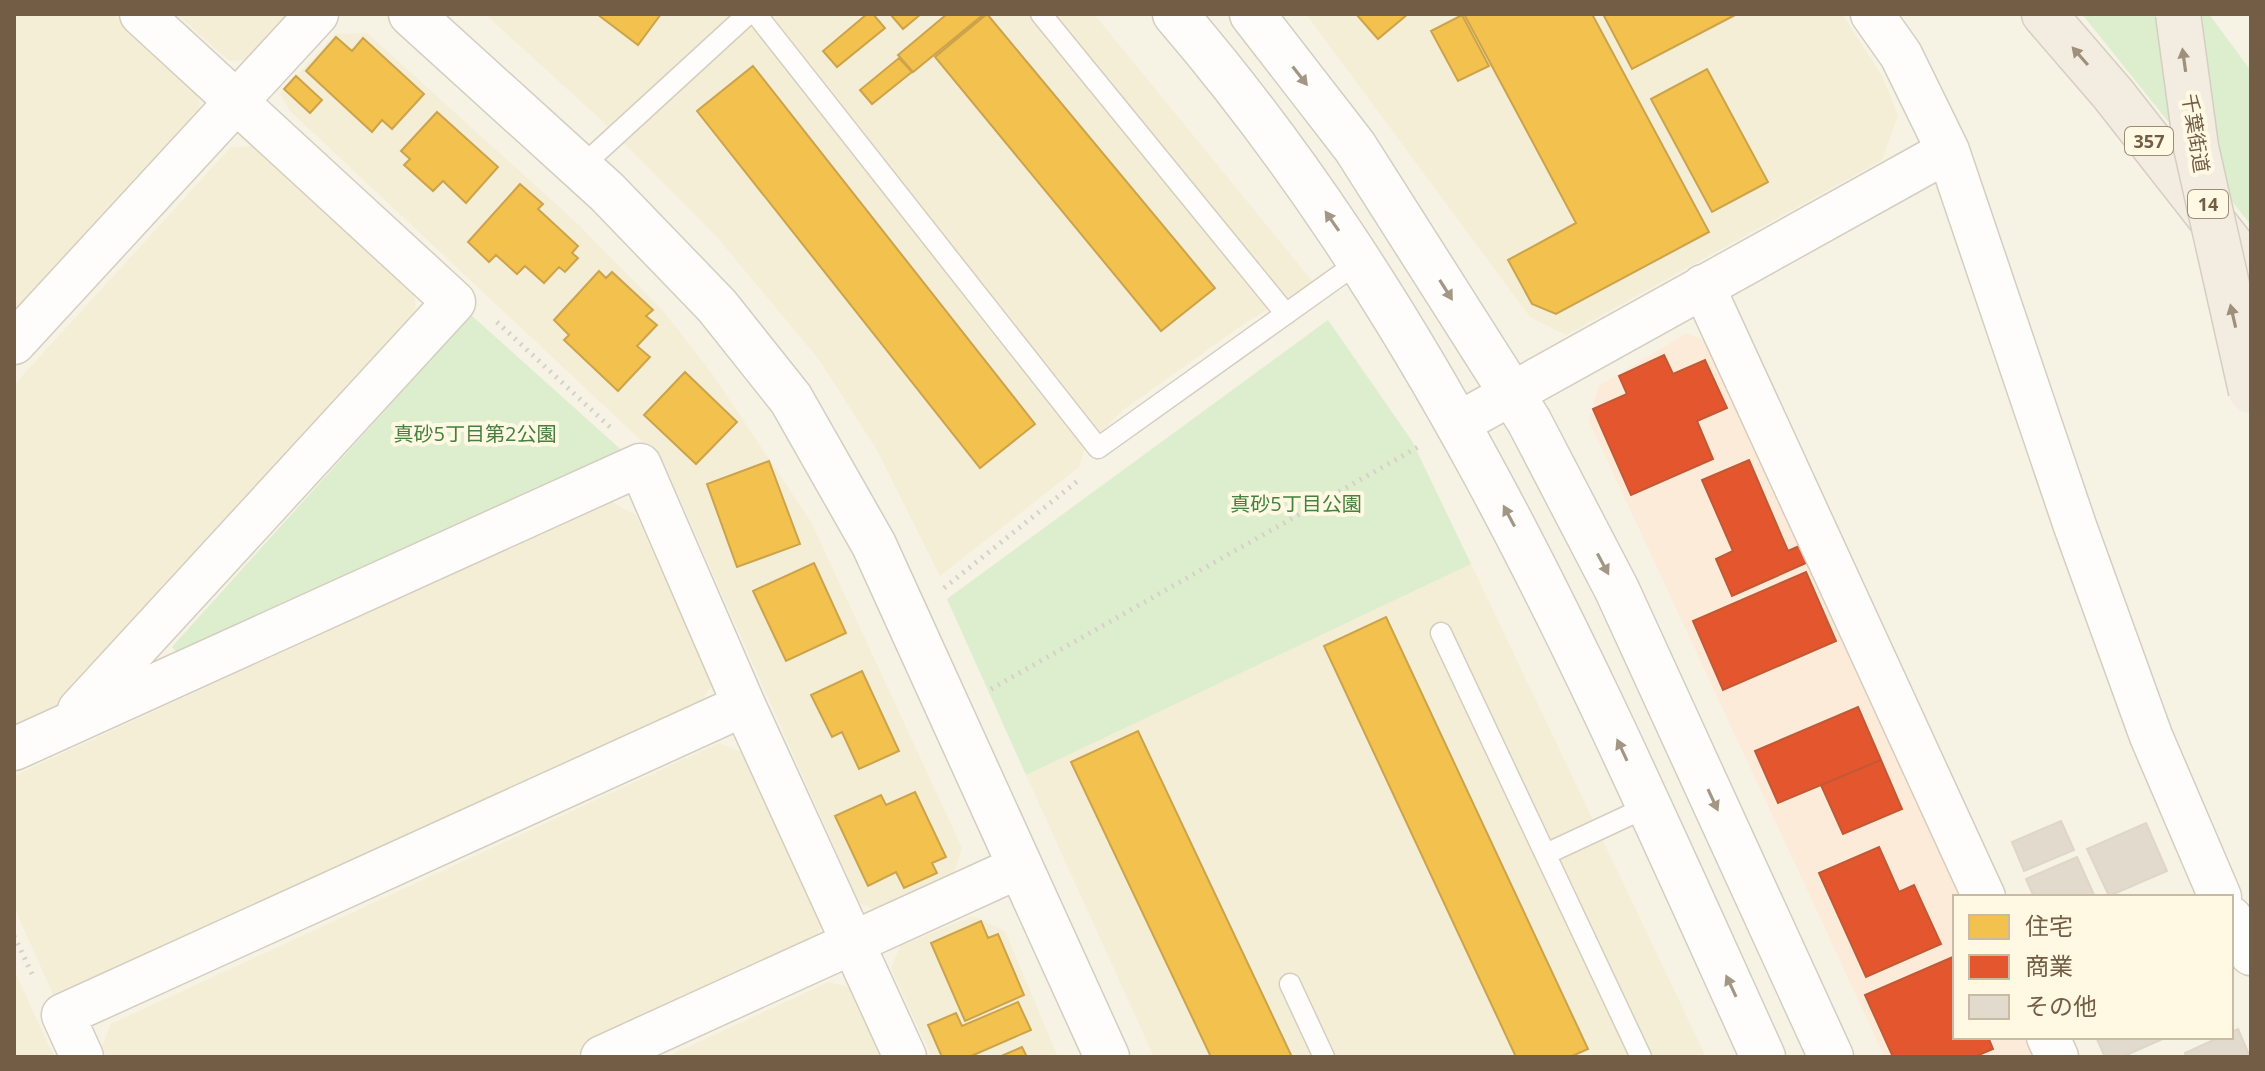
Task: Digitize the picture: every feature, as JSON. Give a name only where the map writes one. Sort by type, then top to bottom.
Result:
[{"type":"highway","name":"357","points":[[2044,14],[2113,94],[2251,270]]},
{"type":"highway","name":"千葉街道","points":[[2178,14],[2196,147],[2251,391]]},
{"type":"street","points":[[67,723],[454,302],[141,14]]},
{"type":"street","points":[[14,343],[317,14]]},
{"type":"street","points":[[411,14],[580,168],[708,297],[791,399],[874,545],[1107,1057]]},
{"type":"street","points":[[1175,14],[1223,72],[1360,261],[1441,434],[1560,613],[1763,1057]]},
{"type":"street","points":[[1252,14],[1355,147],[1511,394],[1617,590],[1831,1057]]},
{"type":"street","points":[[1872,14],[1901,55],[1948,151],[2090,568],[2151,736],[2219,895]]},
{"type":"street","points":[[1441,434],[1948,151]]},
{"type":"street","points":[[1703,286],[1983,895]]},
{"type":"street","points":[[14,749],[640,465],[744,705],[905,1057]]},
{"type":"street","points":[[82,1057],[63,1015],[744,705]]},
{"type":"street","points":[[602,1057],[1019,867]]},
{"type":"street","points":[[2233,922],[2251,954]]},
{"type":"lane","points":[[580,168],[748,14]]},
{"type":"lane","points":[[756,14],[1098,448],[1360,261]]},
{"type":"lane","points":[[1041,14],[1286,314]]},
{"type":"lane","points":[[1441,633],[1641,1057]]},
{"type":"lane","points":[[1546,854],[1649,806]]},
{"type":"lane","points":[[1290,984],[1324,1057]]},
{"type":"path","points":[[454,302],[482,309],[626,441],[640,465]]},
{"type":"path","points":[[980,695],[1441,434]]},
{"type":"path","points":[[934,595],[1089,471],[1098,448]]},
{"type":"shaded area","points":[[14,14],[113,14],[199,92],[200,118],[14,319]]},
{"type":"shaded area","points":[[177,14],[295,14],[252,61],[228,60]]},
{"type":"shaded area","points":[[485,14],[1094,14],[1313,282],[1244,324],[1123,410],[1084,451],[1079,467],[940,576],[878,452],[820,361],[716,236],[599,118]]},
{"type":"shaded area","points":[[1306,14],[1842,14],[1882,76],[1898,115],[1882,160],[1566,335],[1530,317]]},
{"type":"shaded area","points":[[367,33],[579,225],[664,312],[713,375],[811,522],[962,848],[953,878],[882,912],[859,903],[663,461],[290,111],[280,94],[335,34]]},
{"type":"shaded area","points":[[256,146],[414,291],[416,313],[57,707],[14,727],[14,385],[231,147]]},
{"type":"shaded area","points":[[1687,333],[1710,343],[1961,895],[1953,895],[1953,1039],[2027,1039],[2035,1057],[1885,1057],[1589,421],[1599,386]]},
{"type":"shaded area","points":[[610,501],[636,515],[713,684],[701,701],[56,1001],[14,907],[14,776]]},
{"type":"shaded area","points":[[1471,564],[1706,1057],[1154,1057],[1026,775]]},
{"type":"shaded area","points":[[719,743],[745,754],[823,921],[812,949],[573,1057],[107,1057],[102,1046],[111,1024]]},
{"type":"shaded area","points":[[973,916],[1005,931],[1058,1057],[932,1057],[891,969],[900,946]]},
{"type":"shaded area","points":[[14,970],[54,1057],[14,1057]]},
{"type":"shaded area","points":[[829,982],[852,988],[884,1057],[666,1057]]},
{"type":"green space","points":[[2082,14],[2209,14],[2251,71],[2251,225]]},
{"type":"green space","name":"真砂5丁目第2公園","points":[[471,315],[627,455],[179,655],[172,647]]},
{"type":"green space","name":"真砂5丁目公園","points":[[1328,320],[1412,441],[1471,564],[1026,775],[947,599]]},
{"type":"building: 住宅","points":[[597,14],[661,14],[638,45]]},
{"type":"building: 住宅","points":[[867,14],[873,14],[885,28],[837,67],[823,51]]},
{"type":"building: 住宅","points":[[890,14],[921,14],[903,29]]},
{"type":"building: 住宅","points":[[947,14],[984,14],[913,72],[898,55]]},
{"type":"building: 住宅","points":[[987,14],[1215,288],[1161,331],[935,57]]},
{"type":"building: 住宅","points":[[1356,14],[1408,14],[1378,39]]},
{"type":"building: 住宅","points":[[1464,14],[1592,14],[1709,232],[1556,314],[1532,304],[1508,260],[1576,223]]},
{"type":"building: 住宅","points":[[1603,14],[1737,14],[1632,69]]},
{"type":"building: 住宅","points":[[1462,15],[1489,66],[1458,81],[1431,31]]},
{"type":"building: 住宅","points":[[336,37],[352,51],[363,38],[424,94],[392,129],[382,120],[372,132],[306,71]]},
{"type":"building: 住宅","points":[[899,58],[912,72],[872,104],[860,90]]},
{"type":"building: 住宅","points":[[753,66],[1035,424],[980,468],[697,111]]},
{"type":"building: 住宅","points":[[1707,69],[1768,182],[1712,212],[1651,99]]},
{"type":"building: 住宅","points":[[296,76],[322,100],[310,113],[284,89]]},
{"type":"building: 住宅","points":[[437,112],[498,167],[466,203],[443,181],[433,191],[404,165],[410,159],[401,151]]},
{"type":"building: 住宅","points":[[520,184],[543,204],[538,209],[578,246],[572,253],[578,258],[565,272],[559,267],[544,283],[525,266],[517,274],[496,255],[489,262],[468,242]]},
{"type":"building: 住宅","points":[[599,271],[606,278],[612,272],[653,310],[646,316],[657,325],[637,346],[650,357],[618,391],[564,340],[569,335],[554,320]]},
{"type":"building: 住宅","points":[[685,372],[737,422],[696,464],[644,415]]},
{"type":"building: 住宅","points":[[769,461],[800,544],[737,567],[707,484]]},
{"type":"building: 住宅","points":[[814,563],[846,633],[786,661],[753,591]]},
{"type":"building: 住宅","points":[[1386,617],[1588,1049],[1570,1057],[1516,1057],[1324,646]]},
{"type":"building: 住宅","points":[[862,671],[899,751],[859,769],[842,732],[832,737],[811,695]]},
{"type":"building: 住宅","points":[[1138,731],[1292,1057],[1211,1057],[1071,762]]},
{"type":"building: 住宅","points":[[915,792],[946,857],[932,863],[937,873],[904,888],[896,872],[868,886],[835,816],[881,795],[886,805]]},
{"type":"building: 住宅","points":[[981,921],[988,938],[998,934],[1024,995],[965,1021],[931,943]]},
{"type":"building: 住宅","points":[[1018,1002],[1031,1030],[969,1057],[942,1057],[928,1025],[956,1013],[962,1026]]},
{"type":"building: 住宅","points":[[1022,1047],[1027,1057],[999,1057]]},
{"type":"building: 商業","points":[[1664,355],[1673,374],[1705,360],[1727,408],[1697,421],[1713,459],[1631,495],[1593,409],[1627,394],[1619,376]]},
{"type":"building: 商業","points":[[1749,460],[1788,551],[1799,546],[1806,563],[1732,596],[1716,559],[1733,551],[1702,480]]},
{"type":"building: 商業","points":[[1806,572],[1836,641],[1723,690],[1693,621]]},
{"type":"building: 商業","points":[[1858,707],[1881,760],[1778,803],[1755,751]]},
{"type":"building: 商業","points":[[1881,760],[1902,809],[1843,834],[1821,785]]},
{"type":"building: 商業","points":[[1879,847],[1899,892],[1914,885],[1941,944],[1866,977],[1819,873]]},
{"type":"building: 商業","points":[[1953,957],[1953,1039],[1989,1039],[1993,1049],[1974,1057],[1893,1057],[1865,995]]},
{"type":"building: その他","points":[[2061,821],[2074,850],[2024,871],[2012,842]]},
{"type":"building: その他","points":[[2146,823],[2167,871],[2109,895],[2087,849]]},
{"type":"building: その他","points":[[2077,857],[2094,895],[2033,895],[2026,879]]},
{"type":"building: その他","points":[[2238,1029],[2250,1057],[2186,1057],[2185,1053],[2216,1039],[2233,1039],[2233,1031]]},
{"type":"building: その他","points":[[2097,1039],[2162,1039],[2122,1057],[2105,1057]]}]
